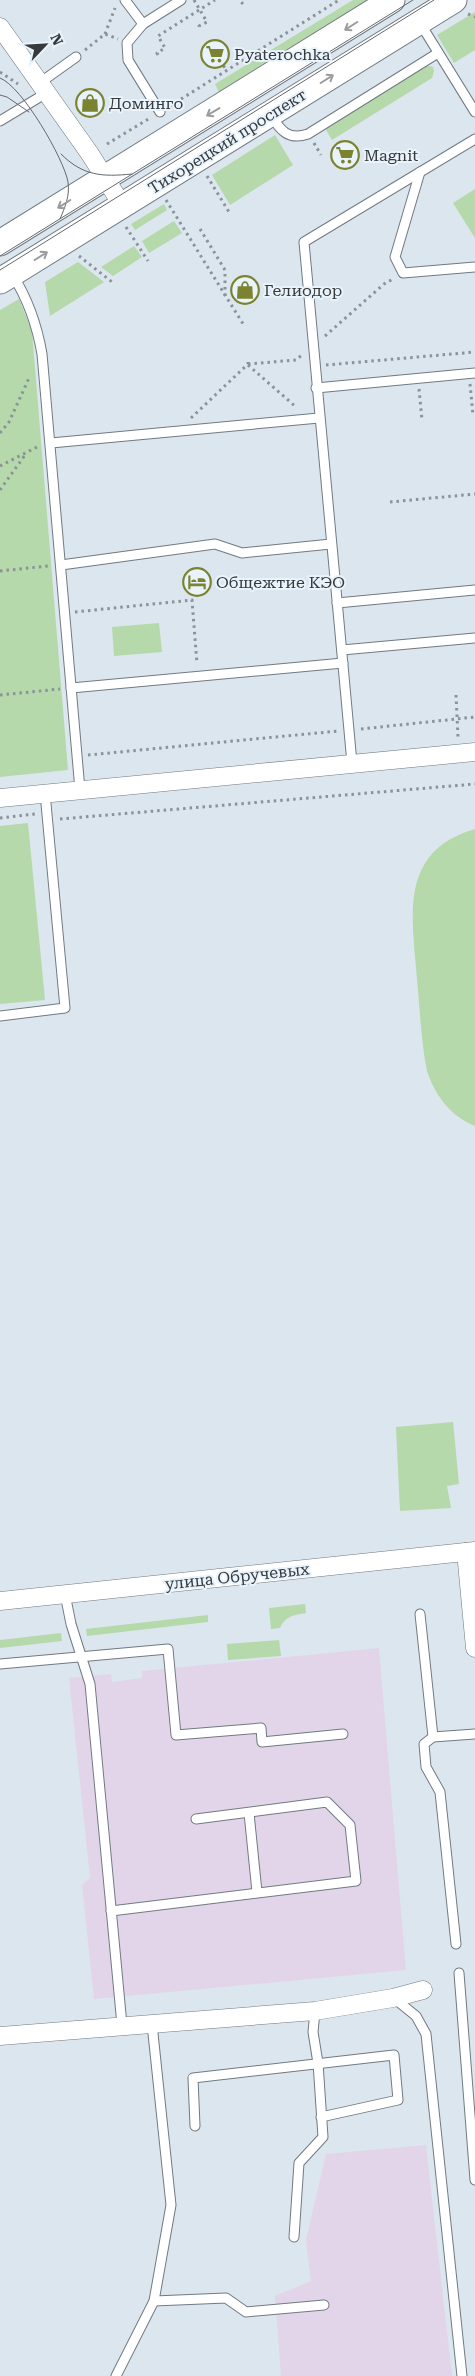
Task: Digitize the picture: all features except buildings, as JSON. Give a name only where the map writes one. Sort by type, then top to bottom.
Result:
[{"type":"main road","name":"Тихорецкий проспект","points":[[0,243],[392,0]]},
{"type":"main road","name":"Тихорецкий проспект","points":[[6,278],[123,215],[270,114],[454,0]]},
{"type":"street","points":[[0,27],[44,87],[106,178],[123,215]]},
{"type":"street","points":[[0,798],[467,752]]},
{"type":"street","points":[[470,1552],[475,1648]]},
{"type":"street","name":"улица Обручевых","points":[[0,1601],[470,1552]]},
{"type":"street","points":[[0,2036],[315,2011],[393,1998],[423,1990]]},
{"type":"lane","points":[[125,0],[143,24]]},
{"type":"lane","points":[[160,112],[128,60],[127,43],[143,24],[181,0]]},
{"type":"lane","points":[[419,22],[475,112]]},
{"type":"lane","points":[[270,114],[283,132],[290,136],[300,137],[308,134],[438,53]]},
{"type":"lane","points":[[0,121],[32,103],[44,87],[76,58]]},
{"type":"lane","points":[[352,764],[304,242],[475,140]]},
{"type":"lane","points":[[420,172],[395,257],[403,273],[475,267]]},
{"type":"lane","points":[[6,278],[22,289],[38,327],[42,354],[80,790]]},
{"type":"lane","points":[[316,388],[472,373]]},
{"type":"lane","points":[[51,443],[319,418]]},
{"type":"lane","points":[[61,565],[214,544],[242,553],[331,544]]},
{"type":"lane","points":[[337,603],[475,590]]},
{"type":"lane","points":[[342,650],[475,638]]},
{"type":"lane","points":[[71,688],[343,663]]},
{"type":"lane","points":[[0,1016],[65,1008],[45,793]]},
{"type":"lane","points":[[65,1594],[71,1624],[83,1656],[90,1684],[122,2025]]},
{"type":"lane","points":[[420,1614],[433,1737]]},
{"type":"lane","points":[[0,1664],[168,1649],[176,1735],[261,1728],[262,1742],[343,1734]]},
{"type":"lane","points":[[456,1944],[440,1792],[426,1767],[424,1744],[433,1737],[475,1734]]},
{"type":"lane","points":[[111,1911],[356,1881],[350,1825],[327,1802],[196,1819]]},
{"type":"lane","points":[[249,1813],[257,1892]]},
{"type":"lane","points":[[459,1973],[475,2180]]},
{"type":"lane","points":[[393,1998],[416,2016],[426,2034],[462,2376]]},
{"type":"lane","points":[[294,2236],[299,2163],[323,2137],[314,2032],[315,2011]]},
{"type":"lane","points":[[116,2376],[154,2301],[171,2205],[152,2024]]},
{"type":"lane","points":[[195,2126],[193,2078],[394,2055],[398,2100],[321,2117]]},
{"type":"lane","points":[[154,2301],[226,2298],[246,2312],[324,2305]]},
{"type":"path","points":[[76,58],[105,34],[118,0]]},
{"type":"path","points":[[194,0],[207,22],[199,26],[202,29]]},
{"type":"path","points":[[158,56],[157,53],[165,48],[158,36],[215,0]]},
{"type":"path","points":[[107,144],[339,0]]},
{"type":"path","points":[[105,34],[127,43]]},
{"type":"path","points":[[220,60],[226,70]]},
{"type":"path","points":[[0,72],[22,87],[32,103]]},
{"type":"path","points":[[205,174],[229,212]]},
{"type":"path","points":[[165,199],[245,327]]},
{"type":"path","points":[[123,215],[148,261]]},
{"type":"path","points":[[200,229],[225,270],[225,296]]},
{"type":"path","points":[[77,254],[112,282]]},
{"type":"path","points":[[296,360],[384,284],[403,273]]},
{"type":"path","points":[[178,431],[248,364],[296,360],[315,366],[475,352]]},
{"type":"path","points":[[0,433],[9,422],[42,354]]},
{"type":"path","points":[[248,358],[248,364],[308,419]]},
{"type":"path","points":[[472,373],[473,415]]},
{"type":"path","points":[[418,378],[422,420]]},
{"type":"path","points":[[0,466],[40,446],[51,443]]},
{"type":"path","points":[[0,490],[25,455]]},
{"type":"path","points":[[390,502],[475,494]]},
{"type":"path","points":[[0,571],[61,565]]},
{"type":"path","points":[[65,613],[192,600],[198,676]]},
{"type":"path","points":[[0,695],[71,688]]},
{"type":"path","points":[[456,695],[457,719],[467,752]]},
{"type":"path","points":[[77,756],[475,717]]},
{"type":"path","points":[[0,818],[36,814],[37,821],[475,784]]},
{"type":"shaded area","points":[[379,1648],[406,1970],[94,1999],[82,1885],[90,1878],[69,1678],[111,1674],[112,1682],[142,1678],[142,1671]]},
{"type":"shaded area","points":[[426,2145],[452,2376],[281,2376],[275,2296],[311,2281],[306,2240],[326,2154]]},
{"type":"green space","points":[[353,0],[370,0],[219,92],[215,84]]},
{"type":"green space","points":[[475,12],[475,50],[454,63],[437,35]]},
{"type":"green space","points":[[426,65],[433,67],[432,78],[332,140],[325,128]]},
{"type":"green space","points":[[275,135],[293,165],[230,205],[212,175]]},
{"type":"green space","points":[[475,189],[475,238],[453,203]]},
{"type":"green space","points":[[164,204],[167,210],[135,230],[131,224]]},
{"type":"green space","points":[[174,221],[182,233],[149,253],[142,241]]},
{"type":"green space","points":[[134,246],[142,257],[113,276],[101,267]]},
{"type":"green space","points":[[78,262],[104,282],[50,316],[45,282]]},
{"type":"green space","points":[[19,299],[32,331],[68,770],[0,777],[0,310]]},
{"type":"green space","points":[[159,623],[162,652],[114,656],[112,627]]},
{"type":"green space","points":[[28,823],[45,1000],[0,1004],[0,826]]},
{"type":"green space","points":[[475,829],[475,1126],[451,1111],[434,1088],[427,1071],[421,1025],[413,932],[413,910],[415,889],[421,870],[433,853],[450,839]]},
{"type":"green space","points":[[453,1422],[459,1484],[447,1486],[451,1508],[400,1511],[396,1427]]},
{"type":"green space","points":[[305,1604],[306,1613],[290,1617],[284,1621],[280,1628],[271,1629],[269,1608]]},
{"type":"green space","points":[[208,1615],[208,1622],[87,1636],[86,1629]]},
{"type":"green space","points":[[61,1633],[62,1641],[0,1648],[0,1640]]},
{"type":"green space","points":[[279,1640],[281,1656],[228,1660],[227,1644]]},
{"type":"tram line","points":[[0,256],[413,0]]},
{"type":"tram line","points":[[0,270],[434,0]]},
{"type":"tram line","points":[[0,78],[9,84],[30,108],[51,141],[65,171],[68,182],[68,197],[60,219]]},
{"type":"tram line","points":[[0,95],[7,97],[29,112]]},
{"type":"tram line","points":[[61,154],[85,171],[102,175],[132,174]]},
{"type":"place","name":"Pyaterochka","points":[[215,54]]},
{"type":"place","name":"Доминго","points":[[90,103]]},
{"type":"place","name":"Magnit","points":[[345,155]]},
{"type":"place","name":"Гелиодор","points":[[245,290]]},
{"type":"place","name":"Общежтие КЭО","points":[[197,582]]}]
